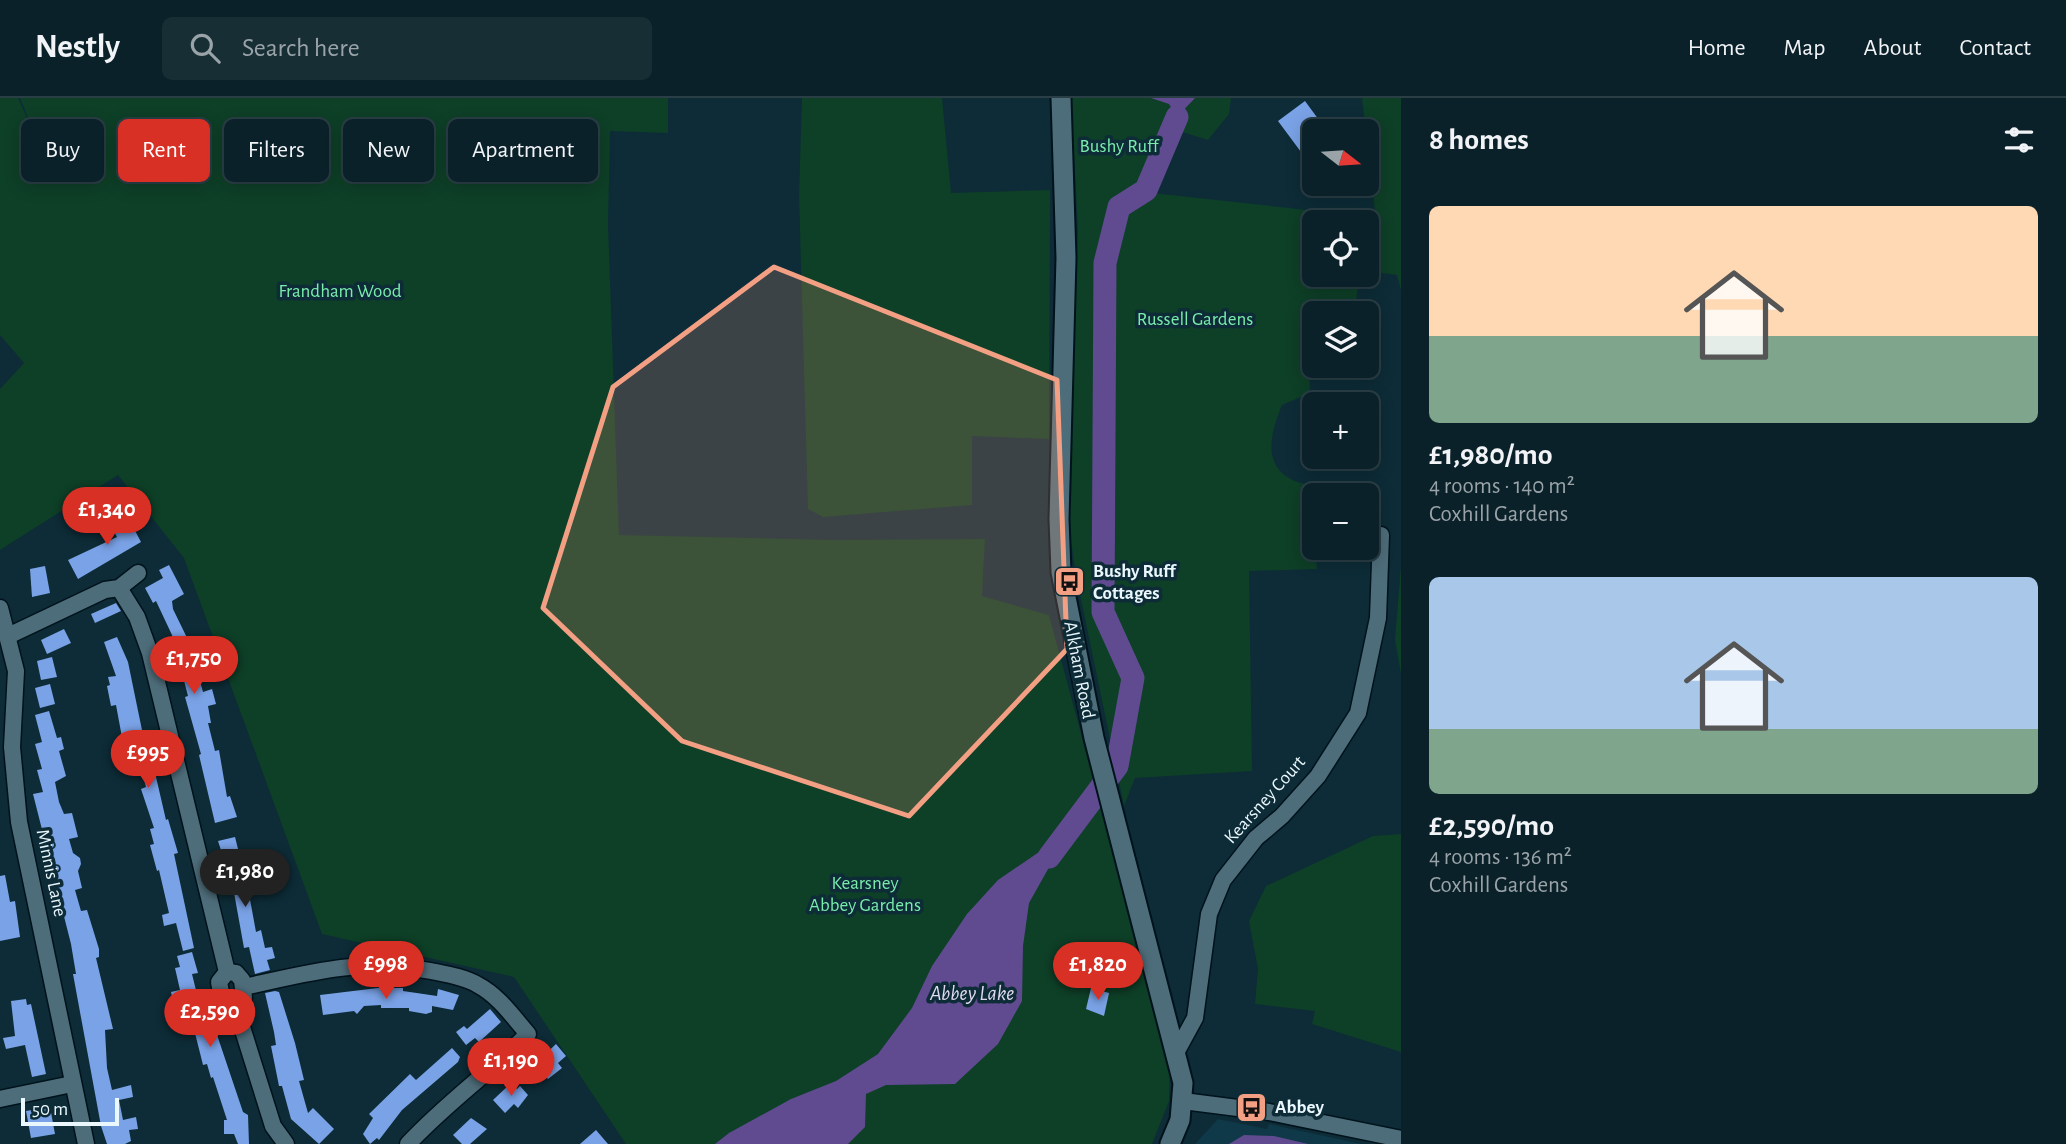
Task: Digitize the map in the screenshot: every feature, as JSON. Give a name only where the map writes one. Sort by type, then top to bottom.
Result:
[{"type":"street","name":"Alkham Road","points":[[1060,98],[1066,258],[1059,532],[1069,617],[1094,738],[1177,1051],[1183,1101],[1180,1120],[1170,1144]]},
{"type":"street","name":"Kearsney Court","points":[[1177,1051],[1195,1018],[1209,914],[1223,880],[1256,838],[1282,816],[1318,776],[1358,713],[1378,618],[1381,535]]},
{"type":"street","points":[[8,636],[105,590],[119,588],[138,573]]},
{"type":"street","points":[[119,588],[137,617],[150,653],[227,972]]},
{"type":"street","name":"Minnis Lane","points":[[0,608],[16,671],[7,705],[19,822],[86,1144]]},
{"type":"street","points":[[244,988],[342,965],[402,966],[447,974],[478,984],[501,1002],[528,1034],[504,1058],[437,1113],[408,1144]]},
{"type":"street","points":[[227,972],[236,974],[244,988],[244,998],[236,1008]]},
{"type":"street","points":[[227,972],[219,982],[220,995],[229,1008],[236,1008]]},
{"type":"street","points":[[236,1008],[273,1126],[286,1144]]},
{"type":"street","points":[[0,1099],[72,1084]]},
{"type":"street","points":[[1183,1101],[1269,1111],[1401,1139]]},
{"type":"highlighted area","points":[[774,267],[1057,380],[1067,649],[909,816],[682,741],[543,608],[613,387]]},
{"type":"shaded area","points":[[1218,1119],[1267,1129],[1269,1124],[1361,1144],[1195,1144]]},
{"type":"green space","points":[[0,98],[18,98],[28,119],[21,119],[21,182],[104,182],[104,119],[29,119],[20,98],[668,98],[668,133],[610,131],[608,225],[619,535],[834,540],[985,539],[982,596],[1049,615],[1170,1064],[1169,1101],[1152,1144],[626,1144],[514,977],[322,934],[184,558],[118,475],[0,550],[0,389],[24,363],[0,335]]},
{"type":"green space","points":[[802,98],[942,98],[951,193],[1050,190],[1049,439],[972,436],[972,505],[823,517],[808,509],[799,195]]},
{"type":"green space","name":"Russell Gardens","points":[[1071,98],[1231,98],[1229,114],[1208,140],[1176,130],[1152,193],[1308,210],[1302,210],[1302,287],[1358,287],[1356,301],[1302,301],[1302,378],[1309,378],[1310,392],[1302,392],[1302,396],[1282,405],[1273,431],[1272,455],[1276,465],[1283,474],[1303,483],[1302,560],[1316,560],[1317,569],[1249,571],[1252,771],[1135,778],[1124,806],[1076,575],[1068,521],[1078,231]]},
{"type":"green space","name":"Russell Gardens","points":[[1362,98],[1401,98],[1401,290],[1397,275],[1379,273],[1379,210],[1375,210],[1373,196],[1379,196],[1379,119],[1364,119]]},
{"type":"green space","points":[[1401,566],[1401,674],[1395,640]]},
{"type":"green space","points":[[1401,834],[1401,1052],[1312,1024],[1315,1011],[1255,1004],[1258,969],[1249,921],[1266,886],[1373,836]]},
{"type":"water","points":[[1151,98],[1195,98],[1177,117],[1169,104]]},
{"type":"water","name":"Abbey Lake","points":[[1042,850],[1052,862],[1029,903],[1023,946],[1022,1001],[998,1044],[955,1084],[886,1085],[866,1094],[865,1127],[848,1144],[715,1144],[729,1133],[791,1099],[836,1081],[878,1054],[912,1008],[932,966],[967,914],[998,880]]},
{"type":"water","points":[[1244,1135],[1274,1136],[1308,1144],[1229,1144]]},
{"type":"building","points":[[1305,101],[1318,119],[1302,119],[1301,152],[1278,121]]},
{"type":"building","points":[[124,510],[141,542],[78,579],[68,560],[117,537],[107,519]]},
{"type":"building","points":[[169,565],[184,594],[172,601],[173,609],[190,644],[203,692],[212,689],[216,704],[208,706],[211,723],[208,723],[215,751],[219,750],[227,797],[230,796],[237,817],[215,823],[172,635],[156,601],[153,603],[145,588],[163,578],[159,570]]},
{"type":"building","points":[[45,566],[50,593],[32,597],[30,569]]},
{"type":"building","points":[[116,603],[121,611],[95,623],[91,614]]},
{"type":"building","points":[[64,629],[71,643],[47,654],[41,640]]},
{"type":"building","points":[[117,637],[128,662],[143,735],[146,734],[166,820],[168,819],[178,853],[174,854],[194,948],[183,951],[176,923],[164,926],[162,915],[169,913],[150,845],[154,844],[150,829],[154,828],[141,789],[146,787],[141,767],[133,769],[130,758],[126,759],[116,705],[111,706],[108,677],[116,676],[104,642]]},
{"type":"building","points":[[52,657],[57,677],[41,680],[37,661]]},
{"type":"building","points":[[50,684],[55,704],[40,708],[35,688]]},
{"type":"building","points":[[49,711],[57,738],[61,737],[64,749],[59,751],[66,776],[55,782],[59,802],[64,814],[72,813],[78,837],[69,839],[73,853],[80,858],[81,864],[78,871],[82,888],[75,890],[81,911],[87,910],[99,949],[99,957],[96,958],[113,1029],[105,1030],[107,1068],[112,1090],[131,1085],[133,1097],[119,1100],[123,1120],[136,1117],[138,1129],[129,1130],[131,1141],[125,1144],[107,1144],[101,1126],[73,974],[76,974],[71,944],[33,794],[43,792],[37,770],[42,769],[35,744],[42,742],[35,715]]},
{"type":"building","points":[[235,837],[241,861],[237,862],[249,894],[256,932],[261,930],[265,948],[272,947],[275,958],[267,960],[270,970],[255,974],[249,947],[244,948],[233,887],[218,841]]},
{"type":"building","points":[[5,875],[10,902],[15,901],[20,937],[0,941],[0,876]]},
{"type":"building","points":[[192,952],[198,973],[192,974],[204,1023],[212,1020],[243,1112],[248,1115],[249,1144],[238,1144],[234,1134],[224,1134],[224,1120],[227,1120],[213,1077],[211,1078],[207,1064],[203,1065],[192,1021],[182,1024],[176,1003],[174,1004],[171,992],[180,990],[175,968],[180,967],[177,956]]},
{"type":"building","points":[[378,988],[403,988],[403,991],[437,996],[438,989],[459,995],[453,1010],[432,1006],[432,1012],[426,1014],[409,1011],[409,1008],[381,1008],[381,1005],[364,1006],[357,1014],[354,1011],[323,1015],[320,995]]},
{"type":"building","points":[[1091,988],[1109,993],[1104,1016],[1086,1009]]},
{"type":"building","points":[[279,992],[295,1043],[304,1080],[299,1081],[308,1113],[313,1108],[334,1129],[319,1144],[291,1119],[282,1086],[279,1086],[271,1046],[276,1045],[265,993]]},
{"type":"building","points":[[26,999],[27,1005],[31,1004],[46,1074],[32,1077],[25,1045],[6,1049],[3,1038],[15,1036],[11,1001]]},
{"type":"building","points":[[490,1009],[501,1022],[479,1042],[475,1038],[466,1045],[456,1032],[464,1026],[467,1029]]},
{"type":"building","points":[[556,1044],[566,1056],[558,1063],[562,1068],[548,1079],[535,1064]]},
{"type":"building","points":[[452,1048],[460,1057],[458,1062],[402,1110],[379,1140],[377,1138],[370,1144],[363,1134],[373,1118],[369,1114],[410,1074],[416,1080]]},
{"type":"building","points":[[511,1083],[517,1089],[520,1086],[528,1095],[518,1108],[514,1104],[505,1113],[493,1100]]},
{"type":"building","points":[[50,1107],[55,1134],[31,1138],[26,1111]]},
{"type":"building","points":[[471,1118],[487,1129],[470,1144],[462,1144],[453,1135]]},
{"type":"building","points":[[596,1130],[608,1144],[580,1144]]},
{"type":"waterway","points":[[1049,857],[1117,766],[1133,678],[1103,612],[1105,263],[1119,207],[1146,190],[1177,117]]},
{"type":"place","name":"Bushy Ruff Cottages","points":[[1070,582]]},
{"type":"place","name":"Abbey","points":[[1252,1107]]},
{"type":"park label","name":"Bushy Ruff","points":[[1119,146]]},
{"type":"park label","name":"Frandham Wood","points":[[340,291]]},
{"type":"park label","name":"Kearsney Abbey Gardens","points":[[865,894]]}]
